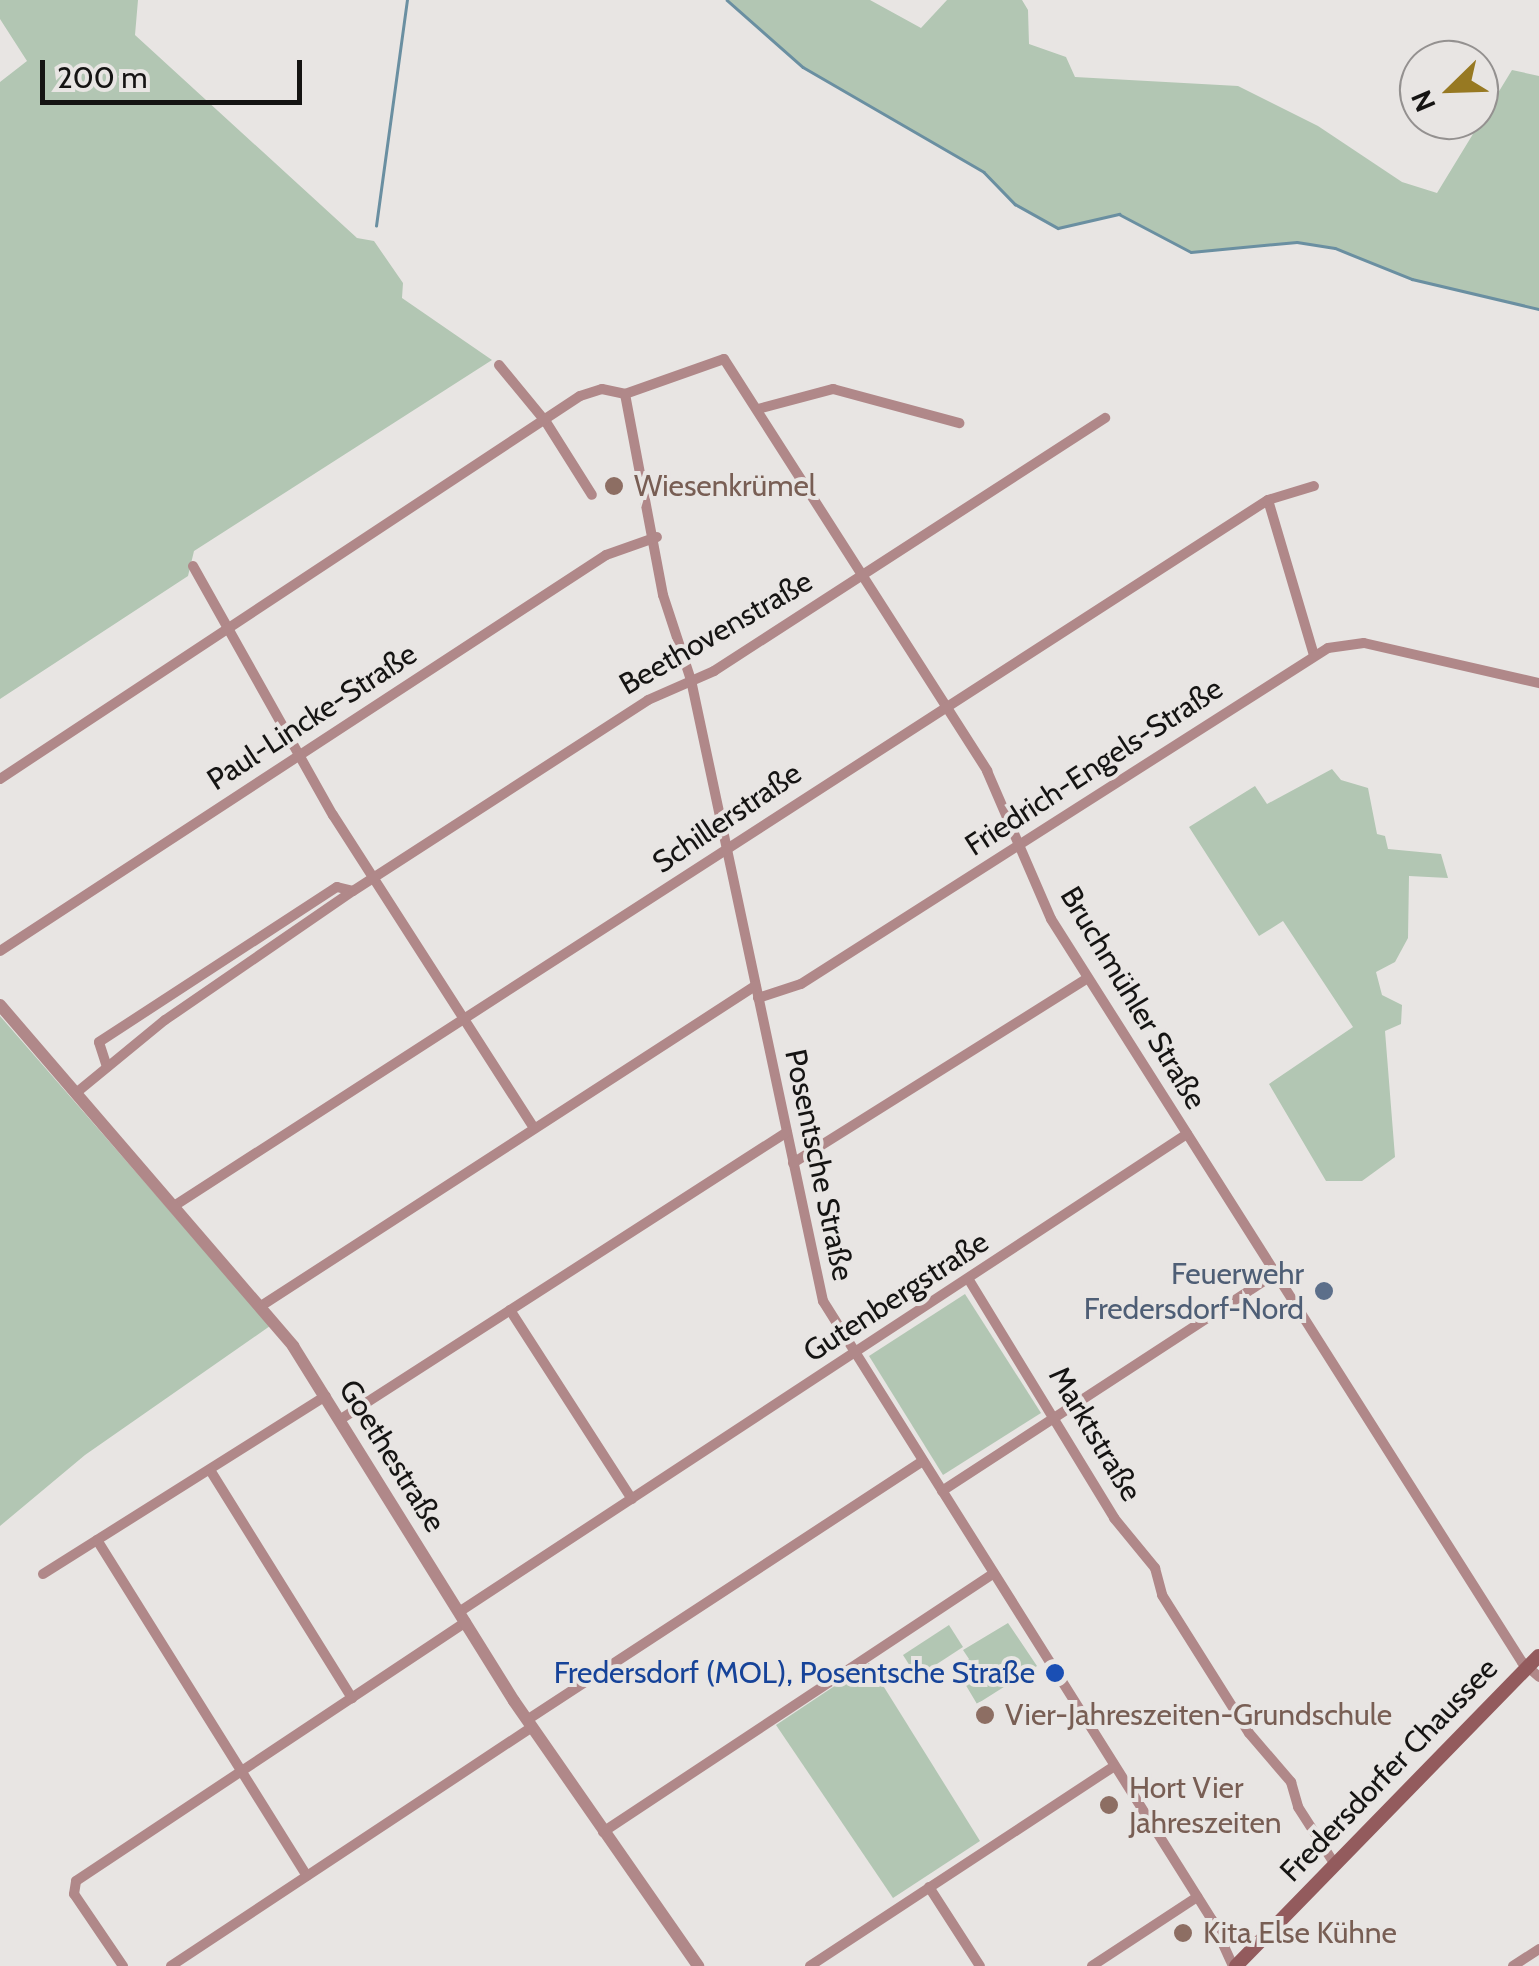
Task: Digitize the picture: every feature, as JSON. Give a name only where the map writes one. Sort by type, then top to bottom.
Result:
[{"type":"main road","name":"Fredersdorfer Chaussee","points":[[1234,1966],[1535,1667]]},
{"type":"street","name":"Bruchmühler Straße","points":[[0,779],[591,391],[626,394],[724,359],[987,771],[1051,919],[1276,1273],[1535,1667]]},
{"type":"street","points":[[499,366],[546,422],[592,496]]},
{"type":"street","points":[[758,410],[833,389],[959,424]]},
{"type":"street","name":"Posentsche Straße","points":[[626,394],[657,537],[663,595],[691,680],[823,1301],[1197,1897],[1234,1966]]},
{"type":"street","name":"Beethovenstraße","points":[[76,1092],[353,892],[648,700],[691,680],[861,576],[1106,418]]},
{"type":"street","name":"Schillerstraße","points":[[174,1206],[1268,500],[1314,486]]},
{"type":"street","points":[[1268,500],[1314,655]]},
{"type":"street","name":"Paul-Lincke-Straße","points":[[0,950],[606,554],[657,537]]},
{"type":"street","points":[[194,566],[299,755],[374,879],[534,1128]]},
{"type":"street","name":"Friedrich-Engels-Straße","points":[[261,1306],[534,1128],[757,992],[801,984],[1314,655],[1364,643],[1539,684]]},
{"type":"street","name":"Beethovenstraße","points":[[107,1067],[99,1042],[337,888],[353,892]]},
{"type":"street","points":[[793,1163],[1088,978]]},
{"type":"street","name":"Goethestraße","points":[[0,1005],[261,1306],[341,1419],[529,1723],[698,1966]]},
{"type":"street","points":[[341,1419],[787,1132]]},
{"type":"street","name":"Gutenbergstraße","points":[[123,1966],[74,1894],[76,1881],[352,1698],[632,1500],[1187,1134]]},
{"type":"street","points":[[942,1491],[1276,1273]]},
{"type":"street","name":"Marktstraße","points":[[968,1280],[1055,1415],[1114,1518],[1155,1568],[1162,1594],[1250,1732],[1289,1779],[1298,1807],[1334,1864]]},
{"type":"street","points":[[510,1310],[632,1500]]},
{"type":"street","points":[[43,1574],[326,1396]]},
{"type":"street","points":[[172,1966],[923,1461]]},
{"type":"street","points":[[210,1470],[352,1698]]},
{"type":"street","points":[[98,1540],[307,1876]]},
{"type":"street","points":[[604,1832],[993,1574]]},
{"type":"street","points":[[810,1966],[1113,1767]]},
{"type":"street","points":[[929,1886],[980,1966]]},
{"type":"street","points":[[1092,1966],[1197,1897]]},
{"type":"street","points":[[1513,1966],[1539,1949]]},
{"type":"green space","points":[[0,0],[138,0],[135,35],[357,238],[374,241],[403,283],[402,298],[492,360],[194,551],[188,576],[0,699],[0,82],[27,61],[0,19]]},
{"type":"green space","points":[[727,0],[870,0],[921,28],[947,0],[1022,0],[1028,10],[1029,44],[1066,57],[1075,77],[1238,86],[1318,126],[1402,182],[1437,193],[1469,140],[1499,140],[1499,91],[1512,70],[1539,76],[1539,309],[1412,279],[1334,248],[1297,242],[1191,252],[1119,214],[1058,228],[1015,204],[984,172],[803,67]]},
{"type":"green space","points":[[1332,769],[1341,780],[1368,788],[1377,834],[1385,836],[1388,849],[1441,854],[1448,878],[1409,876],[1408,938],[1395,962],[1376,972],[1382,995],[1402,1005],[1401,1024],[1385,1031],[1395,1157],[1362,1181],[1326,1181],[1269,1084],[1353,1027],[1283,921],[1259,936],[1189,827],[1255,786],[1267,804]]},
{"type":"green space","points":[[0,1016],[270,1326],[85,1455],[0,1526]]},
{"type":"green space","points":[[965,1294],[1041,1413],[943,1475],[869,1356]]},
{"type":"green space","points":[[1008,1623],[1037,1666],[977,1704],[955,1667],[969,1659],[963,1650]]},
{"type":"green space","points":[[949,1625],[963,1647],[917,1677],[903,1655]]},
{"type":"green space","points":[[869,1663],[980,1841],[893,1898],[776,1725]]},
{"type":"waterway","points":[[376,226],[407,0]]},
{"type":"waterway","points":[[727,0],[803,67],[984,172],[1015,204],[1058,228],[1119,214],[1191,252],[1297,242],[1335,248],[1412,279],[1539,309]]},
{"type":"place","name":"Wiesenkrümel","points":[[614,486]]},
{"type":"place","name":"Feuerwehr Fredersdorf-Nord","points":[[1324,1291]]},
{"type":"place","name":"Fredersdorf (MOL), Posentsche Straße","points":[[1055,1673]]},
{"type":"place","name":"Vier-Jahreszeiten-Grundschule","points":[[985,1715]]},
{"type":"place","name":"Hort Vier Jahreszeiten","points":[[1109,1805]]},
{"type":"place","name":"Kita Else Kühne","points":[[1183,1933]]}]
